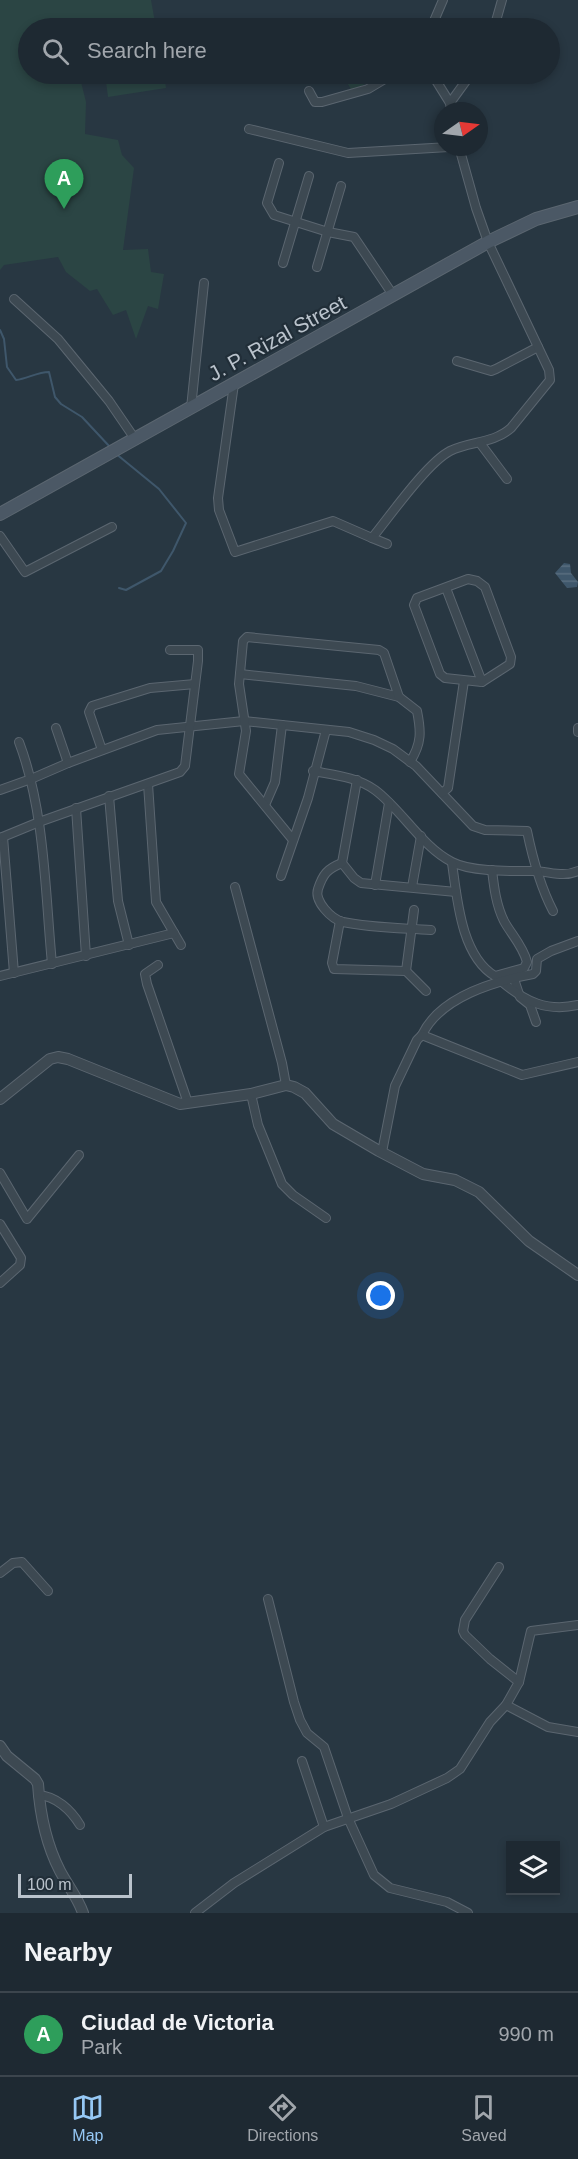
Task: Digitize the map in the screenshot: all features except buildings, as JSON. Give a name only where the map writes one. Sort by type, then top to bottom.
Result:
[{"type":"main road","name":"J. P. Rizal Street","points":[[0,514],[488,242],[536,219],[578,207]]},
{"type":"street","points":[[435,18],[443,0]]},
{"type":"street","points":[[497,18],[502,0]]},
{"type":"street","points":[[309,91],[315,102],[322,102],[368,89],[376,84]]},
{"type":"street","points":[[438,84],[448,102]]},
{"type":"street","points":[[454,102],[465,84]]},
{"type":"street","points":[[249,129],[348,153],[434,148]]},
{"type":"street","points":[[372,538],[442,456],[452,450],[503,434],[511,428],[550,380],[549,370],[488,242],[462,156]]},
{"type":"street","points":[[279,163],[267,203],[274,215],[328,232],[354,237],[393,295]]},
{"type":"street","points":[[283,263],[309,176]]},
{"type":"street","points":[[317,267],[341,186]]},
{"type":"street","points":[[191,408],[204,283]]},
{"type":"street","points":[[14,299],[58,339],[109,401],[130,442]]},
{"type":"street","points":[[457,362],[491,370],[538,347]]},
{"type":"street","points":[[234,384],[218,498],[219,510],[235,552],[330,521],[387,544]]},
{"type":"street","points":[[480,443],[507,479]]},
{"type":"street","points":[[0,536],[25,572],[112,527]]},
{"type":"street","points":[[468,579],[477,581],[485,587],[511,657],[510,664],[482,682],[445,678],[440,674],[414,604],[417,598],[446,588],[468,579]]},
{"type":"street","points":[[446,588],[482,682]]},
{"type":"street","points":[[293,840],[239,774],[246,731],[239,684],[243,641],[247,637],[379,650],[384,653],[399,697]]},
{"type":"street","points":[[14,973],[2,838],[76,808],[180,772],[185,766],[198,651],[170,650]]},
{"type":"street","points":[[240,674],[356,686],[399,697],[417,711],[421,732],[410,762]]},
{"type":"street","points":[[442,793],[448,788],[464,681]]},
{"type":"street","points":[[102,750],[89,712],[92,706],[150,688],[195,684]]},
{"type":"street","points":[[0,790],[157,730],[244,721],[349,732],[393,749],[410,762],[474,826],[485,830],[527,831],[543,893],[553,911]]},
{"type":"street","points":[[265,805],[275,782],[282,725]]},
{"type":"street","points":[[56,728],[68,763]]},
{"type":"street","points":[[281,876],[308,798],[326,730]]},
{"type":"street","points":[[19,742],[31,779],[39,822],[52,964]]},
{"type":"street","points":[[314,771],[357,780],[374,789],[452,863],[492,870],[544,871],[558,875],[578,871]]},
{"type":"street","points":[[357,780],[342,863],[354,878],[361,883],[375,885],[456,892]]},
{"type":"street","points":[[148,784],[156,902],[182,945]]},
{"type":"street","points":[[109,796],[118,901],[129,945]]},
{"type":"street","points":[[375,885],[389,803]]},
{"type":"street","points":[[76,808],[87,956]]},
{"type":"street","points":[[412,887],[421,836]]},
{"type":"street","points":[[342,863],[330,868],[323,875],[316,895],[319,903],[340,921],[431,930]]},
{"type":"street","points":[[452,863],[462,924],[474,953],[487,971],[495,976],[524,968],[527,962],[503,919],[492,870]]},
{"type":"street","points":[[235,887],[286,1085]]},
{"type":"street","points":[[406,970],[414,910]]},
{"type":"street","points":[[340,921],[332,963],[334,969],[406,970],[426,991]]},
{"type":"street","points":[[0,976],[174,933]]},
{"type":"street","points":[[382,1152],[395,1086],[417,1040],[444,1007],[458,998],[502,982],[533,974],[536,971],[537,959],[542,955],[578,941]]},
{"type":"street","points":[[158,965],[145,974],[147,984],[188,1103]]},
{"type":"street","points":[[514,979],[520,997],[537,1005],[567,1007],[578,1005]]},
{"type":"street","points":[[502,982],[530,1005],[536,1022]]},
{"type":"street","points":[[422,1035],[522,1075],[578,1062]]},
{"type":"street","points":[[0,1099],[50,1059],[58,1057],[180,1104],[251,1094],[286,1085],[294,1087],[306,1093],[333,1124],[382,1152],[423,1174],[455,1180],[479,1192],[529,1241],[578,1275]]},
{"type":"street","points":[[251,1094],[258,1125],[282,1184],[293,1195],[326,1218]]},
{"type":"street","points":[[0,1173],[27,1219],[79,1155]]},
{"type":"street","points":[[0,1224],[21,1258],[20,1265],[1,1279]]},
{"type":"street","points":[[0,1573],[15,1562],[22,1562],[48,1592]]},
{"type":"street","points":[[499,1567],[465,1620],[463,1630],[490,1659],[519,1682]]},
{"type":"street","points":[[268,1599],[300,1720],[307,1733],[324,1747],[348,1818],[374,1875],[390,1888],[447,1902],[468,1913]]},
{"type":"street","points":[[198,1912],[234,1883],[324,1827],[391,1804],[447,1778],[460,1769],[490,1722],[506,1705],[519,1682],[531,1631],[578,1625]]},
{"type":"street","points":[[506,1705],[548,1727],[578,1732]]},
{"type":"street","points":[[0,1746],[7,1756],[38,1784],[41,1817],[50,1846],[60,1871],[83,1913]]},
{"type":"street","points":[[302,1761],[324,1827]]},
{"type":"street","points":[[38,1795],[45,1795],[68,1809],[80,1825]]},
{"type":"green space","points":[[0,0],[151,0],[154,18],[18,18],[18,84],[82,84],[86,102],[85,134],[118,140],[122,155],[134,168],[123,250],[148,249],[151,272],[164,274],[158,309],[148,306],[136,339],[126,310],[113,315],[97,289],[90,291],[66,272],[58,257],[4,265],[0,270]]},
{"type":"green space","points":[[106,84],[165,84],[166,88],[108,97]]},
{"type":"green space","points":[[348,84],[365,84],[352,91]]},
{"type":"water","points":[[564,563],[570,564],[571,573],[578,582],[577,587],[567,588],[555,573]]},
{"type":"waterway","points":[[0,330],[4,339],[7,367],[16,380],[49,372],[55,397],[61,404],[82,417],[110,447]]},
{"type":"waterway","points":[[115,453],[159,489],[186,523],[161,571],[126,590],[119,588]]},
{"type":"place","name":"Ciudad de Victoria","points":[[64,209]]}]
